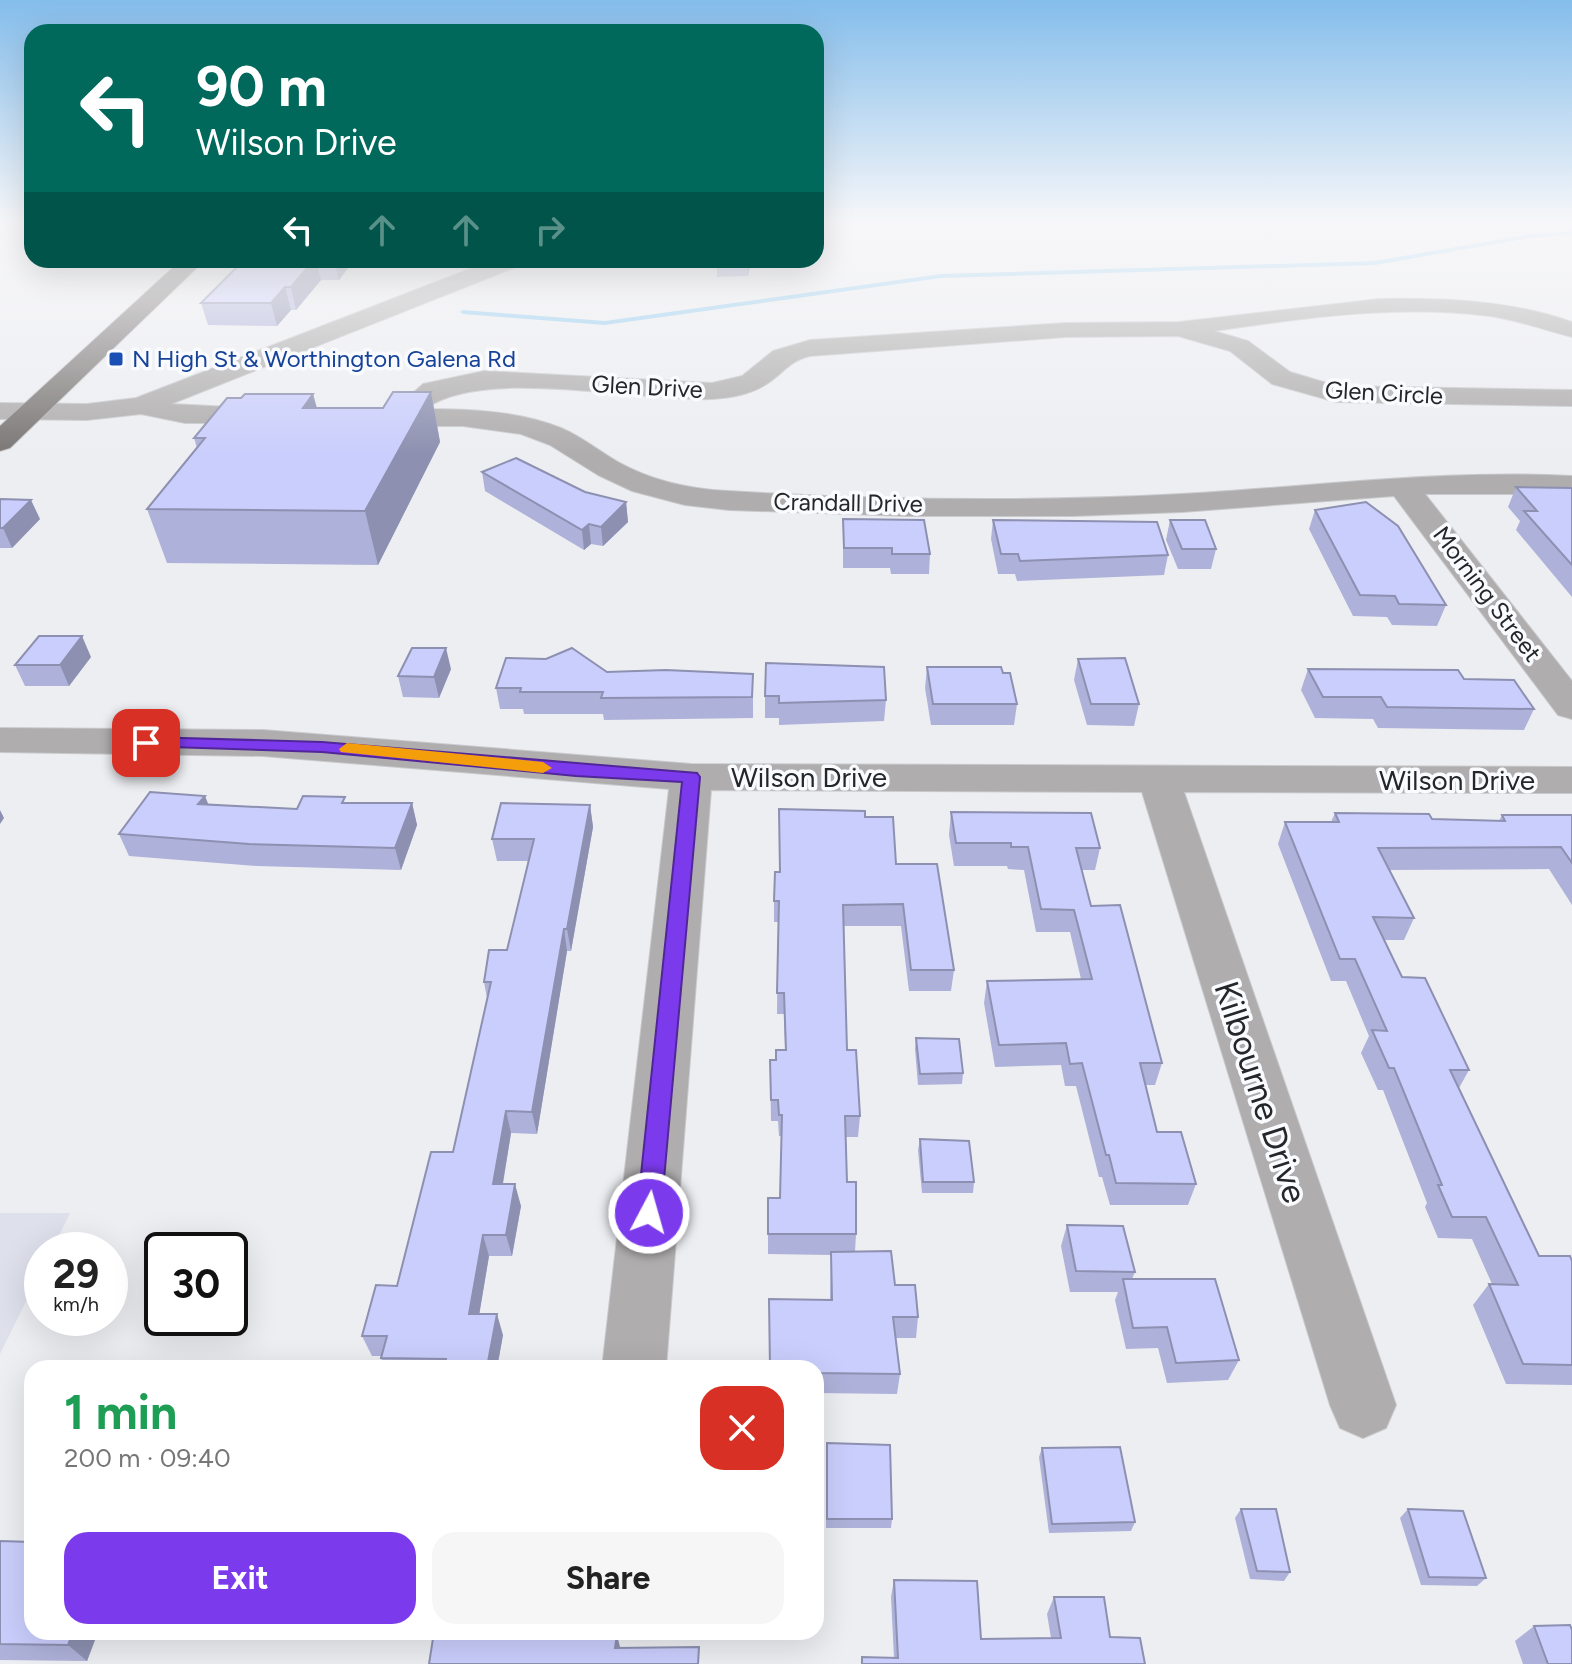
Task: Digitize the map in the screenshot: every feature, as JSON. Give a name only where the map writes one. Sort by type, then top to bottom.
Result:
[{"type":"main road","points":[[0,442],[153,299]]},
{"type":"street","points":[[0,409],[87,412],[141,406],[415,299]]},
{"type":"street","points":[[1179,329],[1329,311],[1449,308],[1515,311],[1551,320],[1572,330]]},
{"type":"street","name":"Glen Circle","points":[[1179,329],[1239,346],[1281,378],[1336,394],[1572,398]]},
{"type":"street","name":"Glen Drive","points":[[403,418],[415,403],[433,390],[484,379],[712,391],[746,384],[757,379],[780,356],[810,348],[1066,330],[1179,329]]},
{"type":"street","points":[[141,406],[212,417],[300,418]]},
{"type":"street","name":"Crandall Drive","points":[[341,418],[485,421],[532,428],[565,442],[629,479],[678,494],[740,501],[1114,506],[1252,498],[1401,484],[1572,485]]},
{"type":"street","name":"Morning Street","points":[[1401,484],[1572,707]]},
{"type":"street","name":"Wilson Drive","points":[[0,740],[263,743],[380,751],[576,771],[691,777],[1572,780]]},
{"type":"street","points":[[635,1360],[691,777]]},
{"type":"street","name":"Kilbourne Drive","points":[[1159,780],[1363,1405]]},
{"type":"shaded area","points":[[0,1213],[70,1213],[61,1232],[24,1232],[24,1305],[0,1354]]},
{"type":"building","points":[[205,299],[275,299],[271,303],[201,303]]},
{"type":"building","points":[[393,392],[431,392],[365,511],[147,509],[205,438],[194,438],[227,398],[241,398],[245,394],[313,394],[303,408],[383,408]]},
{"type":"building","points":[[516,458],[585,492],[626,502],[601,527],[589,524],[582,530],[482,472]]},
{"type":"building","points":[[1516,487],[1572,488],[1572,565],[1524,511],[1537,511]]},
{"type":"building","points":[[0,499],[31,500],[0,528]]},
{"type":"building","points":[[1366,502],[1398,526],[1446,605],[1399,604],[1395,596],[1360,595],[1315,510]]},
{"type":"building","points":[[843,519],[924,520],[930,554],[892,554],[892,548],[844,548]]},
{"type":"building","points":[[993,520],[1157,522],[1168,555],[1020,561],[1018,554],[1001,554]]},
{"type":"building","points":[[1170,520],[1205,520],[1216,549],[1182,549]]},
{"type":"building","points":[[39,636],[82,636],[60,665],[15,665]]},
{"type":"building","points":[[412,648],[446,648],[434,677],[398,676]]},
{"type":"building","points":[[572,648],[607,672],[666,670],[753,674],[752,697],[601,698],[603,692],[520,692],[521,688],[496,688],[506,658],[546,659]]},
{"type":"building","points":[[1125,658],[1139,704],[1091,704],[1078,659]]},
{"type":"building","points":[[766,663],[884,667],[886,700],[779,703],[779,696],[765,696]]},
{"type":"building","points":[[927,667],[1001,667],[1003,673],[1010,673],[1017,704],[933,704]]},
{"type":"building","points":[[1308,669],[1458,670],[1464,679],[1514,680],[1534,709],[1387,707],[1381,697],[1323,697]]},
{"type":"building","points":[[150,792],[205,796],[198,804],[297,809],[303,796],[345,797],[342,803],[412,803],[395,848],[249,844],[119,834]]},
{"type":"building","points":[[501,803],[590,805],[567,929],[564,929],[532,1112],[506,1111],[493,1184],[515,1184],[506,1235],[483,1235],[469,1314],[497,1314],[488,1360],[381,1358],[387,1336],[362,1336],[376,1285],[397,1286],[431,1152],[453,1152],[491,982],[484,982],[489,950],[507,950],[534,839],[492,839]]},
{"type":"building","points":[[779,809],[865,811],[865,817],[893,817],[896,864],[937,864],[954,970],[911,970],[903,904],[843,905],[847,1050],[856,1050],[860,1116],[845,1116],[847,1182],[856,1182],[856,1234],[768,1234],[768,1198],[780,1198],[782,1115],[779,1115],[778,1100],[771,1100],[770,1060],[776,1060],[776,1050],[786,1050],[784,993],[777,993],[779,901],[774,901],[775,872],[780,872]]},
{"type":"building","points":[[951,812],[1091,813],[1100,848],[1076,848],[1091,906],[1120,905],[1162,1063],[1140,1063],[1157,1132],[1181,1132],[1196,1184],[1116,1183],[1082,1063],[1070,1064],[1066,1043],[999,1045],[987,981],[1092,979],[1074,910],[1041,909],[1028,847],[1011,847],[1011,843],[956,843]]},
{"type":"building","points":[[1335,813],[1429,814],[1432,819],[1505,821],[1502,815],[1572,815],[1572,863],[1561,847],[1378,848],[1414,918],[1373,917],[1402,977],[1425,978],[1469,1070],[1450,1070],[1539,1256],[1570,1256],[1572,1365],[1523,1364],[1489,1284],[1518,1285],[1486,1217],[1452,1217],[1394,1068],[1389,1068],[1372,1030],[1387,1031],[1355,959],[1340,959],[1285,822],[1339,822]]},
{"type":"building","points":[[916,1038],[959,1039],[963,1073],[920,1074]]},
{"type":"building","points":[[920,1139],[969,1141],[974,1182],[923,1182]]},
{"type":"building","points":[[1067,1225],[1123,1226],[1135,1272],[1076,1271]]},
{"type":"building","points":[[891,1251],[895,1285],[915,1285],[918,1317],[893,1317],[900,1374],[824,1373],[824,1360],[770,1360],[769,1299],[832,1300],[831,1252]]},
{"type":"building","points":[[1123,1279],[1215,1279],[1239,1360],[1176,1363],[1167,1327],[1133,1328]]},
{"type":"building","points":[[827,1443],[890,1445],[892,1519],[827,1519]]},
{"type":"building","points":[[1120,1447],[1135,1522],[1052,1524],[1042,1448]]},
{"type":"building","points":[[1241,1509],[1276,1509],[1290,1572],[1257,1571]]},
{"type":"building","points":[[1408,1509],[1463,1511],[1486,1578],[1429,1577]]},
{"type":"building","points":[[0,1541],[24,1542],[24,1640],[70,1640],[68,1645],[0,1644]]},
{"type":"building","points":[[894,1580],[977,1581],[981,1639],[1061,1638],[1054,1597],[1104,1597],[1110,1637],[1140,1638],[1145,1664],[862,1664],[862,1657],[898,1658]]},
{"type":"building","points":[[1570,1625],[1572,1664],[1548,1664],[1534,1626]]},
{"type":"building","points":[[433,1640],[616,1640],[615,1648],[699,1647],[698,1664],[429,1664]]},
{"type":"waterway","points":[[463,312],[605,323],[779,299]]},
{"type":"slow traffic","points":[[347,749],[543,768]]},
{"type":"place","name":"N High St & Worthington Galena Rd","points":[[116,359]]},
{"type":"route","points":[[146,743],[263,743],[380,751],[576,771],[691,777],[649,1213]]}]
